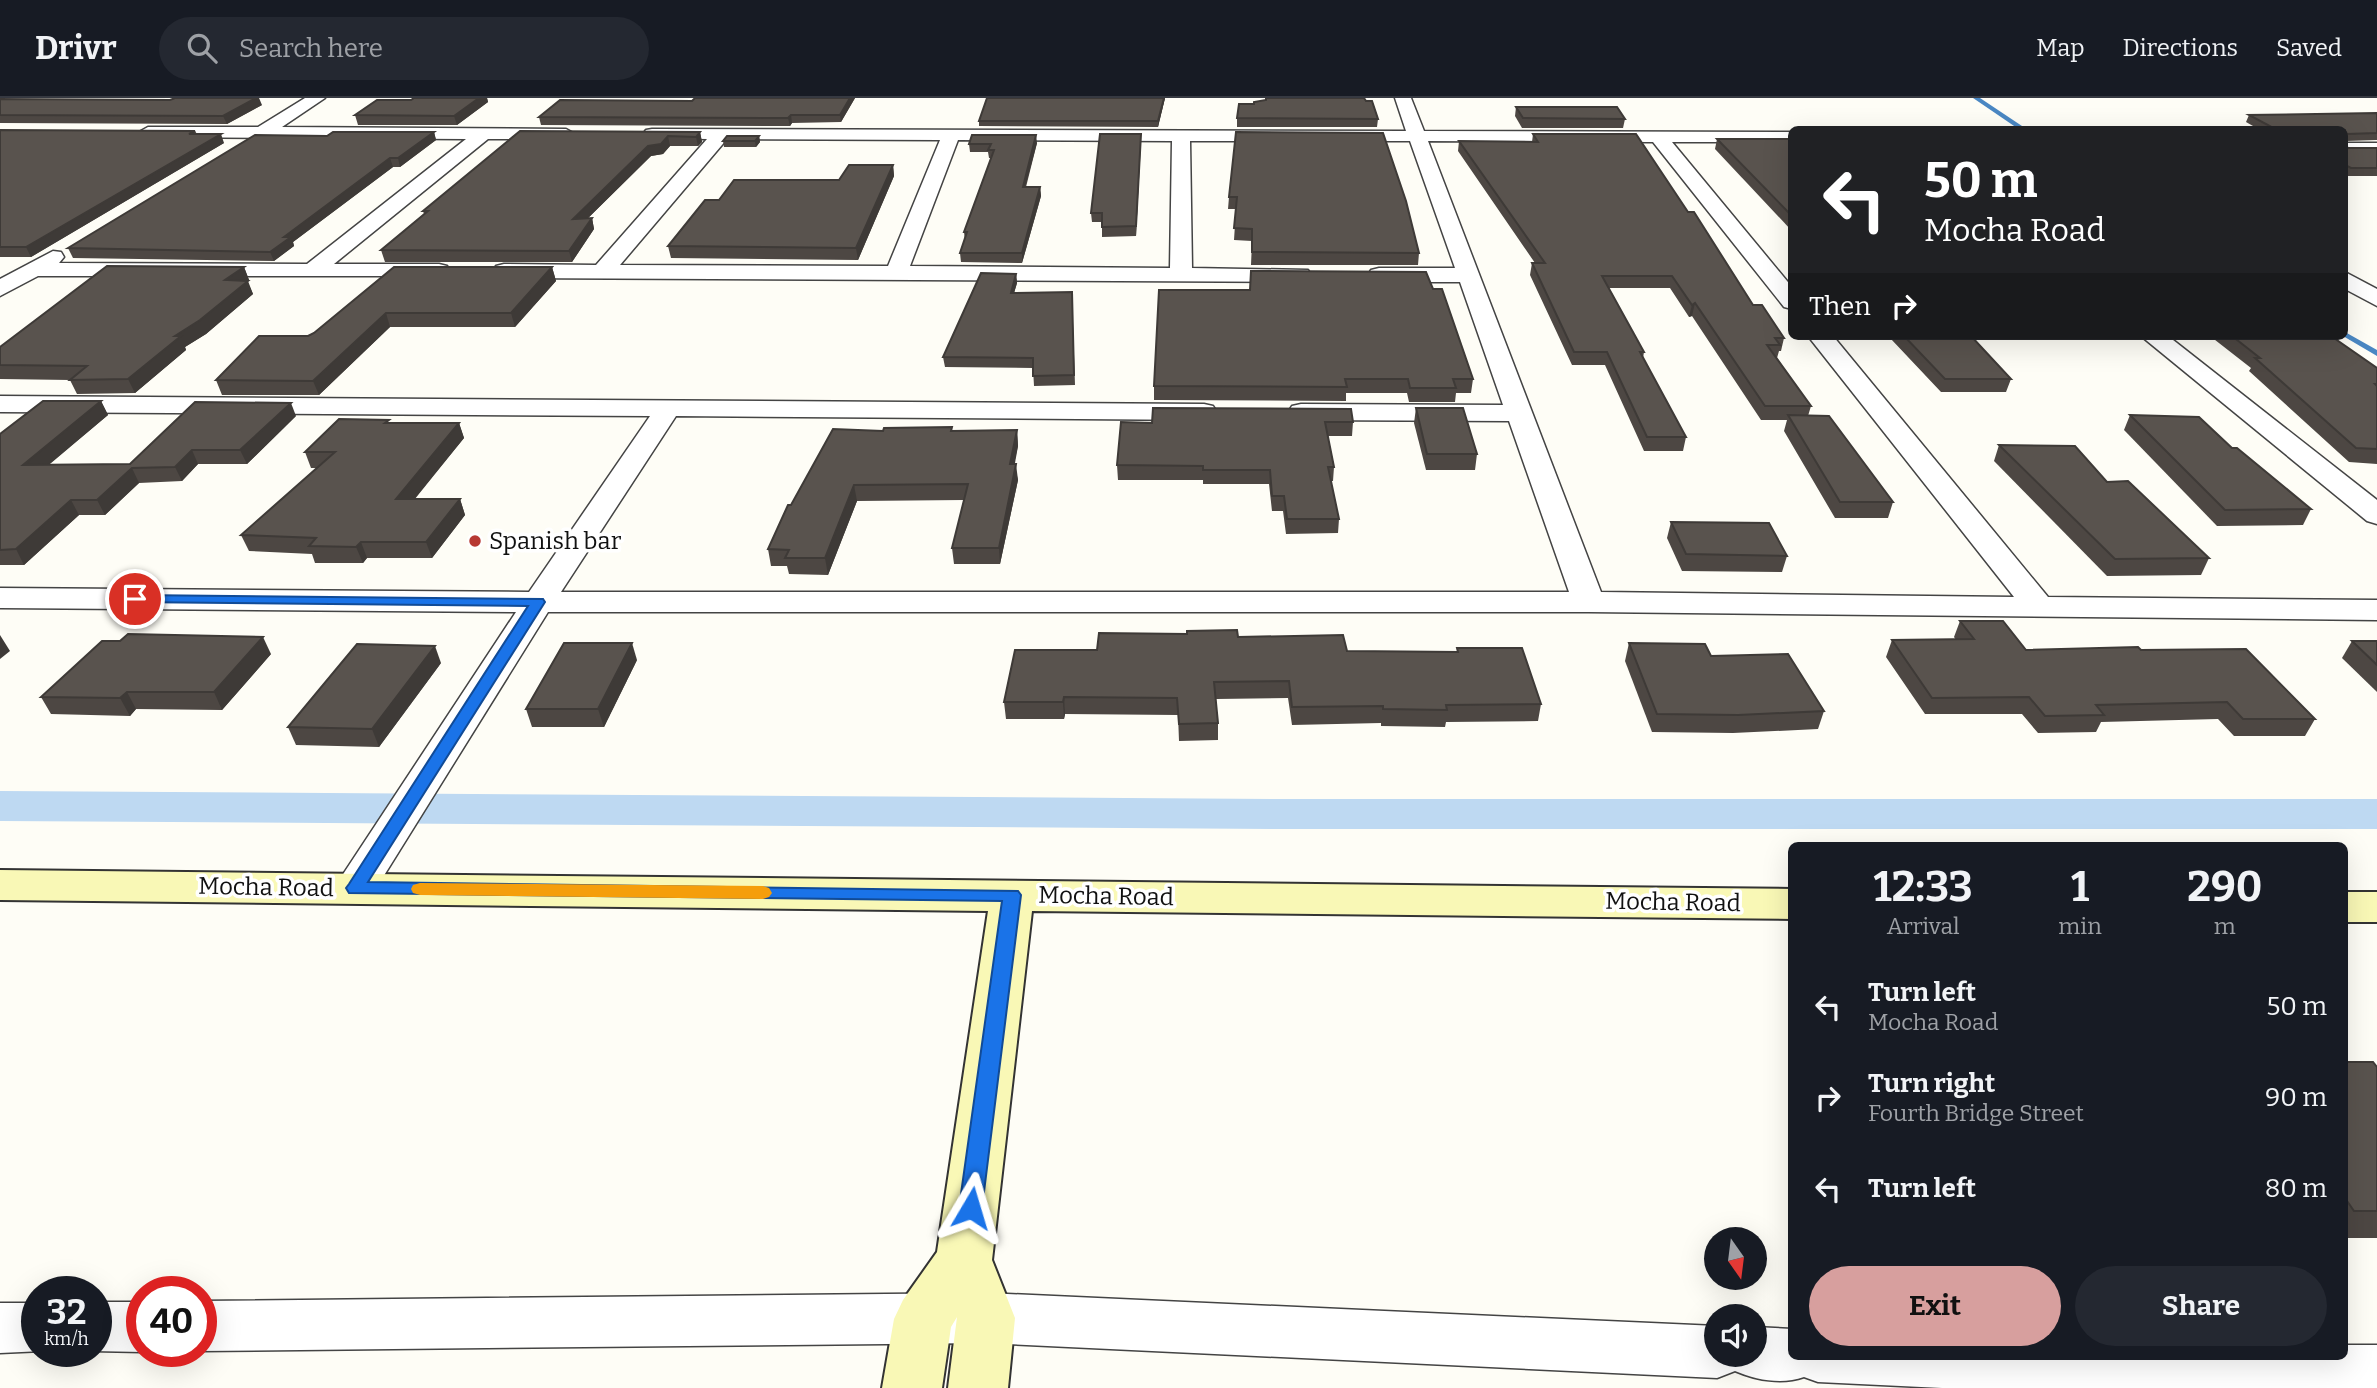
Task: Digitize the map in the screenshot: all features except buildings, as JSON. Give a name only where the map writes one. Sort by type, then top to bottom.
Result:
[{"type":"street","points":[[225,155],[317,98]]},
{"type":"street","points":[[1404,98],[1589,602]]},
{"type":"street","points":[[125,132],[589,134]]},
{"type":"street","points":[[312,271],[483,134]]},
{"type":"street","points":[[629,134],[1788,137]]},
{"type":"street","points":[[602,272],[721,135]]},
{"type":"street","points":[[896,273],[951,135]]},
{"type":"street","points":[[1181,135],[1181,274]]},
{"type":"street","points":[[1658,136],[1788,297]]},
{"type":"street","points":[[2348,148],[2377,148]]},
{"type":"street","points":[[0,289],[69,248]]},
{"type":"street","points":[[33,269],[1318,275]]},
{"type":"street","points":[[1359,275],[1469,275]]},
{"type":"street","points":[[2348,281],[2377,299]]},
{"type":"street","points":[[1822,340],[2039,607]]},
{"type":"street","points":[[2158,340],[2377,515]]},
{"type":"street","points":[[0,404],[1227,412]]},
{"type":"street","points":[[355,888],[538,602],[668,410]]},
{"type":"street","points":[[1283,412],[1520,413]]},
{"type":"street","points":[[0,598],[538,602],[1589,602],[2377,610]]},
{"type":"street","name":"Mocha Road","points":[[0,885],[1788,904]]},
{"type":"street","points":[[912,1388],[923,1319],[964,1260],[1012,895]]},
{"type":"street","points":[[2348,907],[2377,907]]},
{"type":"street","points":[[964,1260],[986,1318],[978,1388]]},
{"type":"street","points":[[217,1326],[986,1318],[1704,1351]]},
{"type":"street","points":[[0,1328],[21,1328]]},
{"type":"street","points":[[1767,1354],[1788,1355]]},
{"type":"street","points":[[1906,1360],[2172,1372],[2377,1373]]},
{"type":"waterway","points":[[1976,98],[2019,126]]},
{"type":"waterway","points":[[2348,336],[2377,354]]},
{"type":"waterway","points":[[0,806],[1288,814],[2377,814]]},
{"type":"slow traffic","points":[[420,889],[763,893]]},
{"type":"place","name":"Spanish bar","points":[[475,541]]},
{"type":"route","points":[[135,599],[538,602],[355,888],[1012,895],[971,1208]]}]
